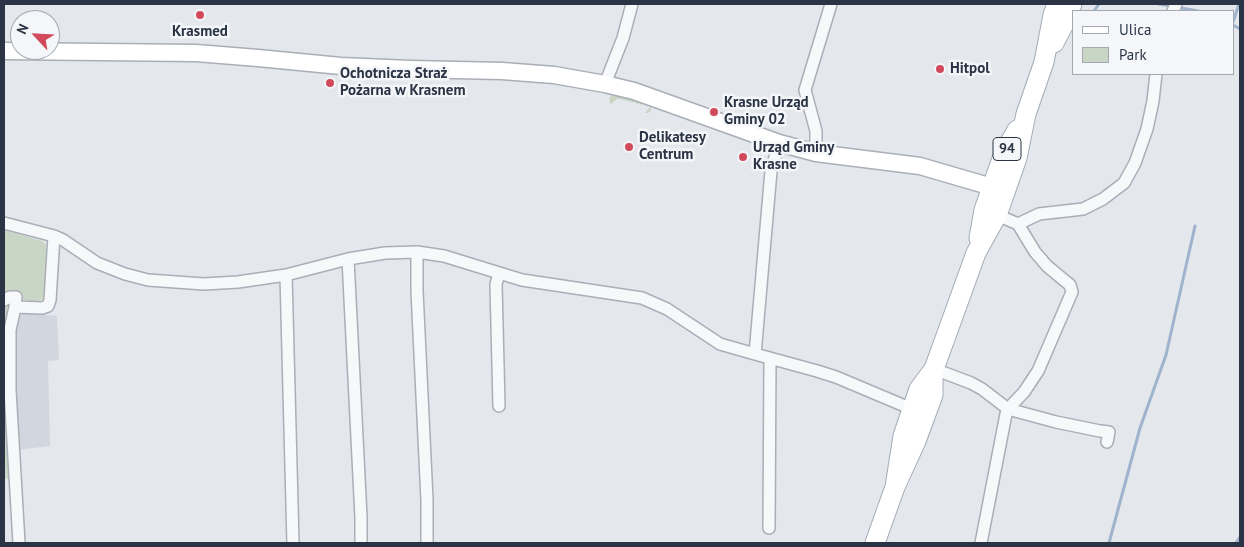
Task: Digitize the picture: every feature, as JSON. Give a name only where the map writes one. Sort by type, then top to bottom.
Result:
[{"type":"main road","name":"94","points":[[896,487],[903,436],[912,410],[920,389],[933,370],[976,253],[998,210],[1012,174],[1026,114],[1065,8]]},
{"type":"main road","name":"94","points":[[976,253],[984,210],[1004,153],[1026,114]]},
{"type":"main road","name":"94","points":[[876,543],[933,395],[933,370]]},
{"type":"street","points":[[605,84],[623,38],[632,4]]},
{"type":"street","points":[[816,153],[816,131],[805,90],[831,4]]},
{"type":"street","points":[[4,51],[196,53],[341,66],[554,75],[634,91],[779,143],[816,153],[920,166],[992,187],[1004,182],[1012,174]]},
{"type":"street","points":[[1018,224],[1039,214],[1083,209],[1103,199],[1124,182],[1135,163],[1147,129],[1156,75]]},
{"type":"street","points":[[755,354],[771,171],[779,143]]},
{"type":"street","points":[[981,543],[1006,414],[1038,371],[1072,292],[1070,285],[1047,266],[1035,252],[1018,224],[998,210],[998,197],[992,187]]},
{"type":"street","points":[[4,223],[54,236],[97,263],[125,274],[148,280],[204,284],[238,282],[286,276],[348,259],[385,253],[417,252],[444,256],[522,280],[642,298],[666,309],[720,344],[828,374],[912,410],[923,407],[931,400]]},
{"type":"street","points":[[15,307],[42,308],[48,306],[54,236]]},
{"type":"street","points":[[417,252],[427,543]]},
{"type":"street","points":[[348,259],[361,543]]},
{"type":"street","points":[[499,274],[496,284],[499,406]]},
{"type":"street","points":[[286,276],[293,543]]},
{"type":"street","points":[[4,300],[16,297],[10,330],[10,399],[19,543]]},
{"type":"street","points":[[769,528],[770,358]]},
{"type":"street","points":[[933,370],[971,383],[987,392],[1008,409],[1056,422],[1109,432],[1107,442]]},
{"type":"street","points":[[912,410],[917,424],[918,437]]},
{"type":"shaded area","points":[[23,313],[57,316],[59,360],[48,361],[50,446],[16,450],[14,342],[17,319]]},
{"type":"green space","points":[[614,93],[651,105],[651,111],[645,113],[650,107],[643,103],[641,105],[634,101],[633,103],[618,98],[611,104],[609,98]]},
{"type":"green space","points":[[4,230],[42,241],[45,243],[48,253],[47,294],[43,299],[36,302],[14,299],[8,302],[5,359],[11,478],[4,479]]},
{"type":"waterway","points":[[1095,10],[1099,4]]},
{"type":"waterway","points":[[1159,4],[1192,10]]},
{"type":"waterway","points":[[1234,19],[1239,4]]},
{"type":"waterway","points":[[1234,26],[1240,29]]},
{"type":"waterway","points":[[1109,543],[1140,428],[1166,355],[1195,226]]},
{"type":"waterway","points":[[1236,543],[1240,537]]},
{"type":"place","name":"Krasmed","points":[[200,15]]},
{"type":"place","name":"Hitpol","points":[[940,69]]},
{"type":"place","name":"Ochotnicza Straż Pożarna w Krasnem","points":[[330,83]]},
{"type":"place","name":"Krasne Urząd Gminy 02","points":[[714,112]]},
{"type":"place","name":"Delikatesy Centrum","points":[[629,147]]},
{"type":"place","name":"Urząd Gminy Krasne","points":[[743,157]]}]
